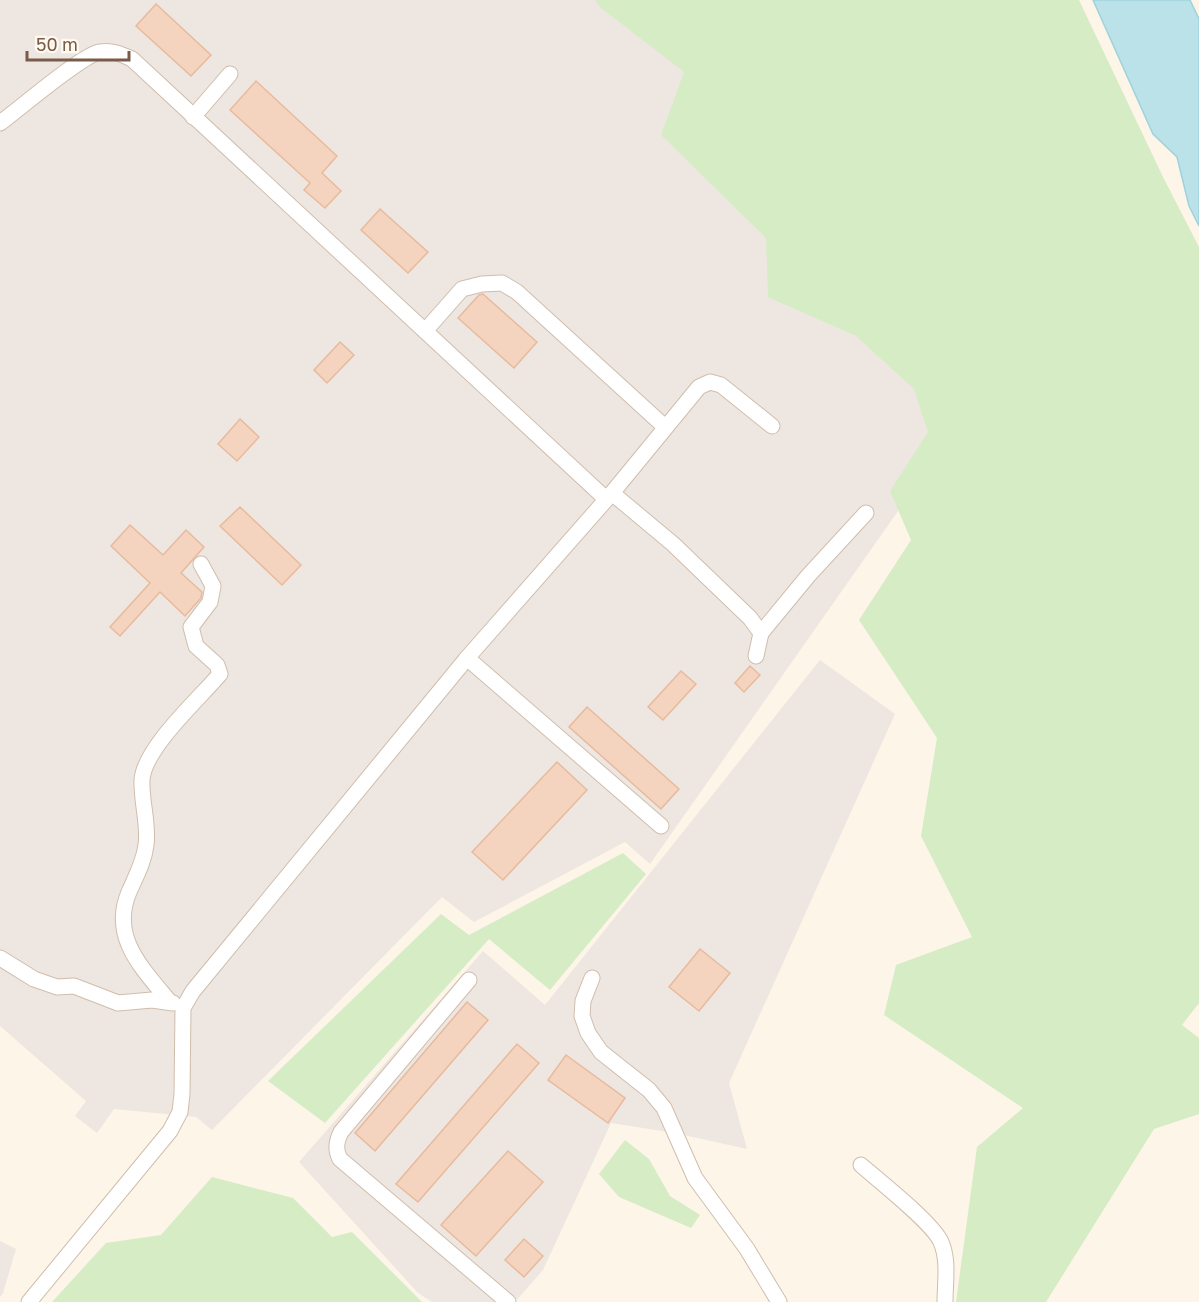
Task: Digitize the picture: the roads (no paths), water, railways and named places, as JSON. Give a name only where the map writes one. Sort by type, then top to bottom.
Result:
[{"type":"lane","points":[[0,123],[81,61],[98,52],[115,52],[132,59],[425,331],[609,496],[673,544],[750,618],[761,633]]},
{"type":"lane","points":[[194,117],[230,74]]},
{"type":"lane","points":[[425,331],[462,289],[482,284],[502,283],[517,292],[665,427]]},
{"type":"lane","points":[[29,1302],[155,1150],[175,1122],[180,1112],[182,1094],[183,1008],[201,982],[467,658],[609,496],[699,387],[710,382],[722,384],[772,426]]},
{"type":"lane","points":[[756,657],[761,633],[808,576],[866,513]]},
{"type":"lane","points":[[183,1008],[169,1001],[143,969],[124,937],[122,914],[129,892],[140,870],[147,843],[142,778],[148,760],[159,742],[220,674],[217,665],[196,645],[192,627],[210,602],[213,586],[201,564]]},
{"type":"lane","points":[[467,658],[661,826]]},
{"type":"lane","points":[[0,958],[34,979],[57,987],[74,986],[118,1003],[169,1001]]},
{"type":"lane","points":[[592,978],[583,1001],[582,1017],[588,1033],[601,1052],[649,1090],[664,1108],[694,1178],[747,1250],[779,1302]]},
{"type":"lane","points":[[469,980],[341,1132],[337,1139],[336,1153],[340,1159],[508,1302]]},
{"type":"lane","points":[[861,1165],[930,1228],[941,1241],[945,1260],[945,1302]]},
{"type":"water","points":[[1093,0],[1190,0],[1199,19],[1199,226],[1189,206],[1177,157],[1153,134]]}]
